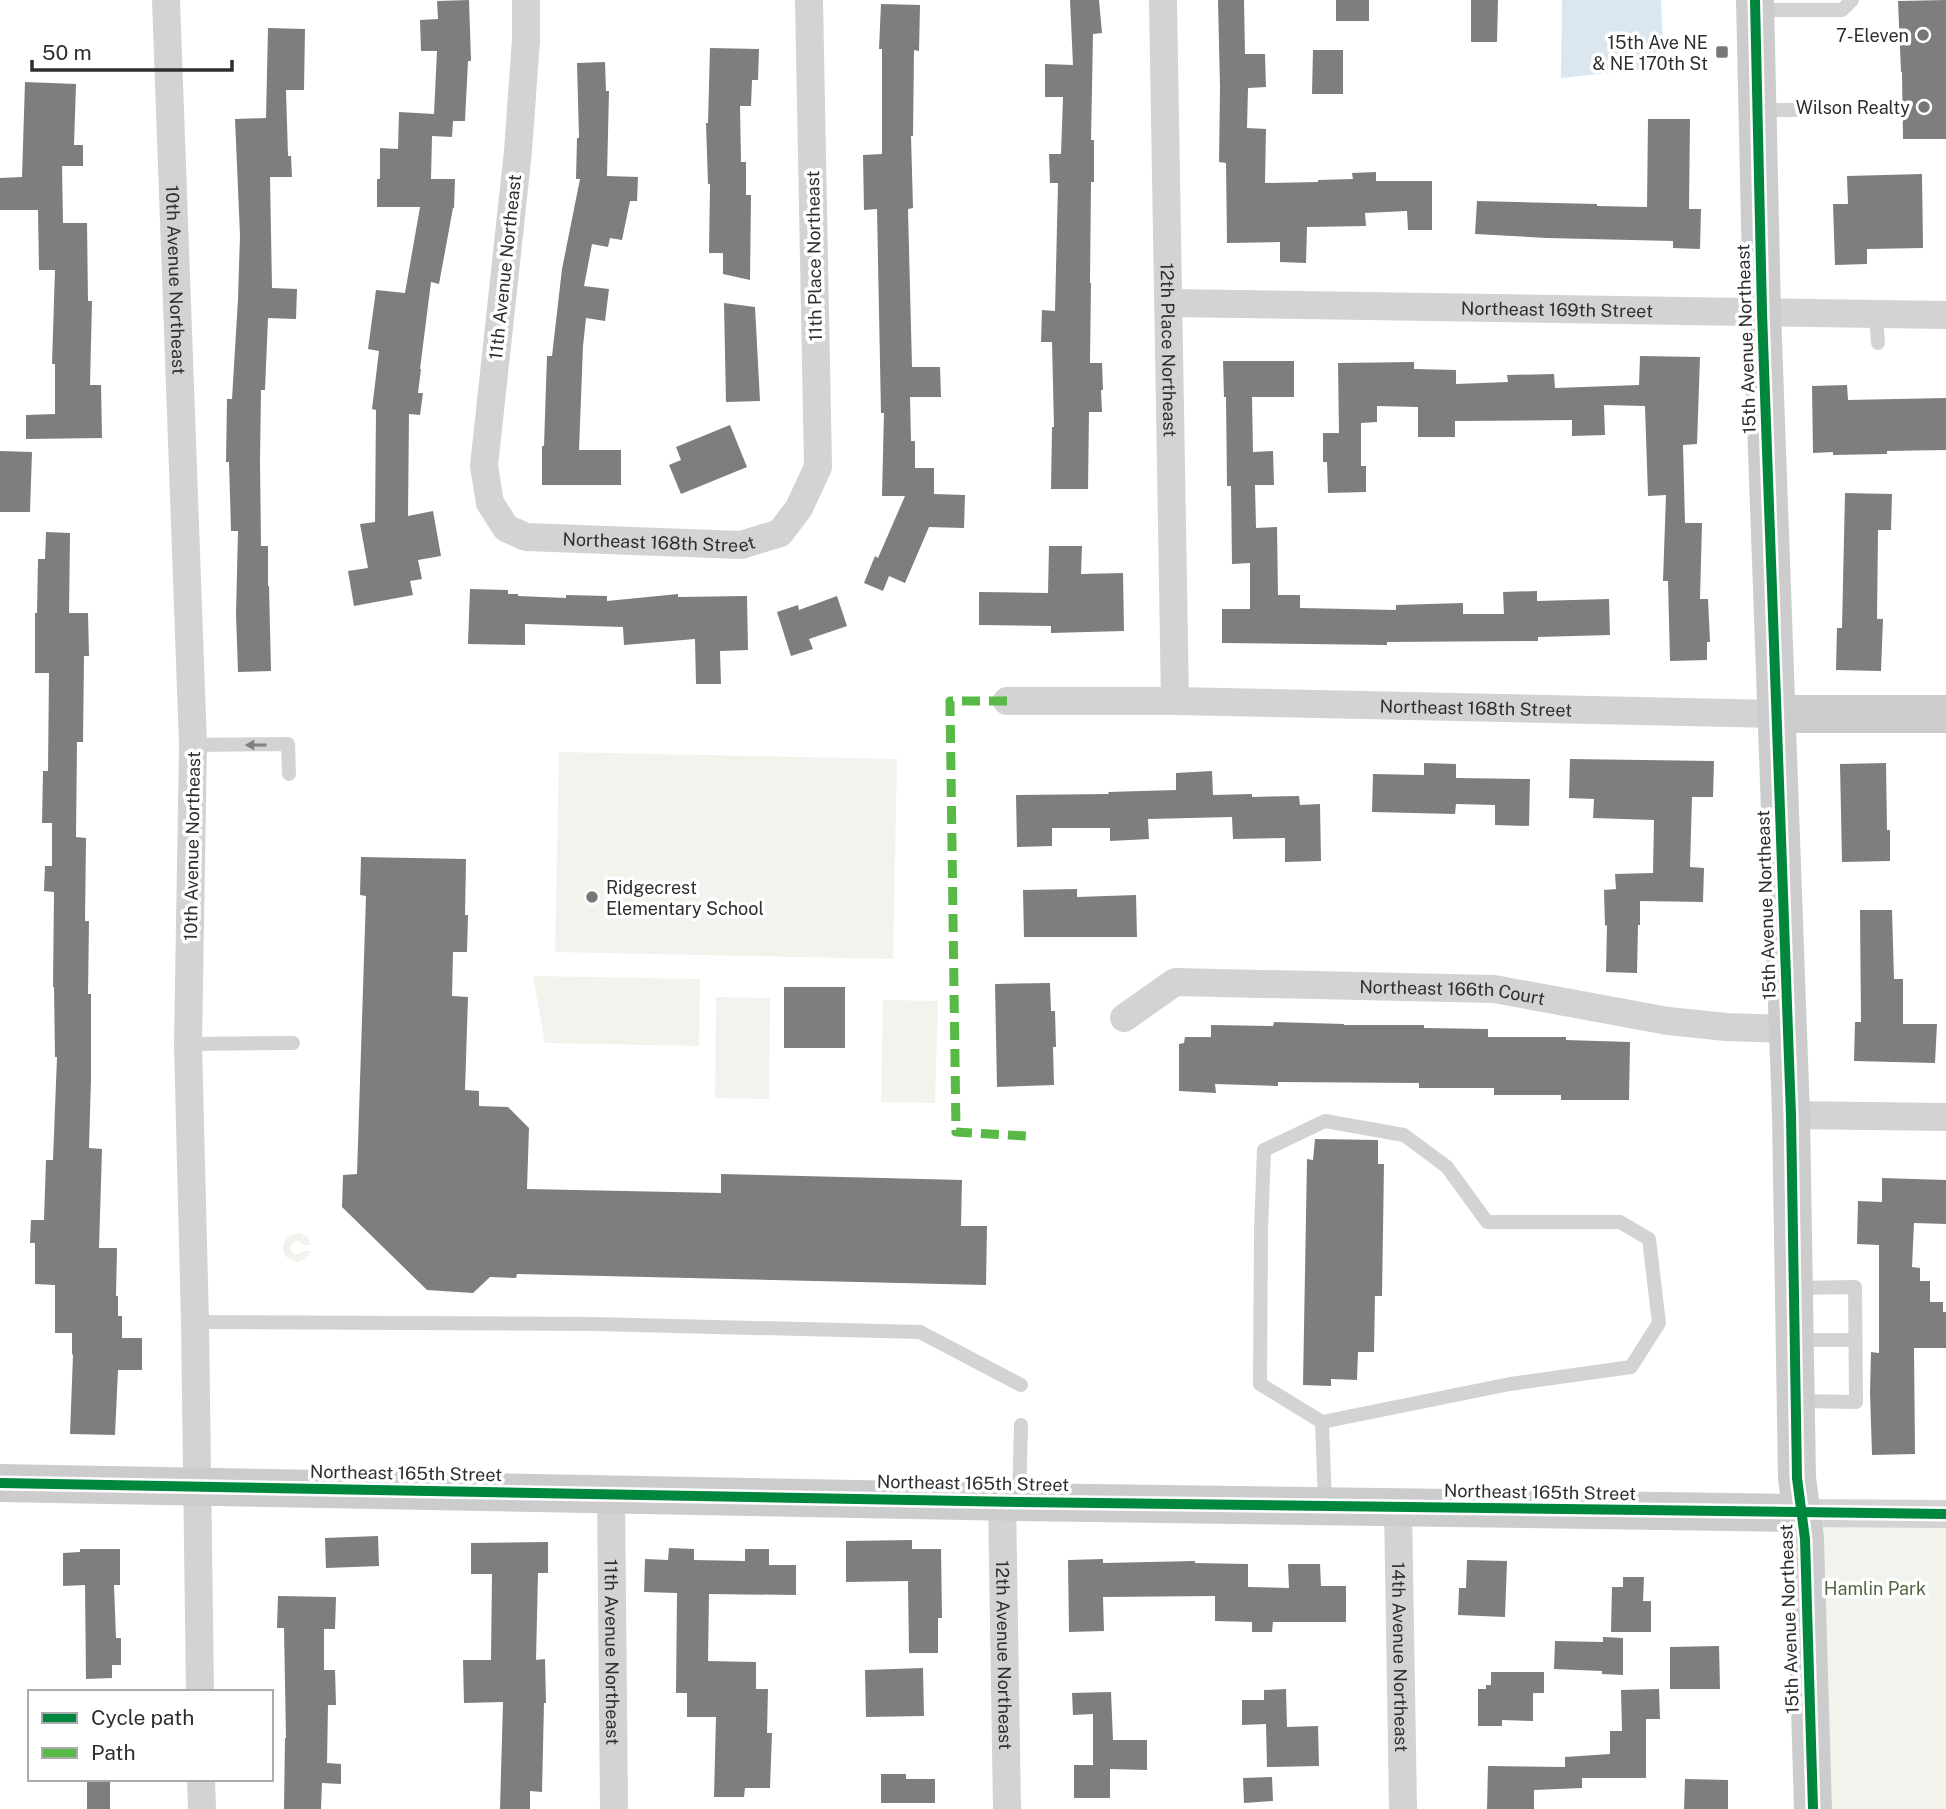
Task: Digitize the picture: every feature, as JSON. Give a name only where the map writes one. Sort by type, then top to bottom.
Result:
[{"type":"street","name":"10th Avenue Northeast","points":[[166,0],[193,745],[188,1044],[200,1690]]},
{"type":"street","name":"11th Avenue Northeast","points":[[506,528],[490,503],[484,466],[518,151],[526,40],[526,0]]},
{"type":"street","name":"11th Place Northeast","points":[[799,508],[818,467],[809,0]]},
{"type":"street","name":"12th Place Northeast","points":[[1163,0],[1175,701]]},
{"type":"street","name":"15th Avenue Northeast","points":[[1755,5],[1762,312],[1791,1115],[1797,1478],[1805,1539],[1813,1809]]},
{"type":"street","name":"Northeast 169th Street","points":[[1169,303],[1946,315]]},
{"type":"street","name":"Northeast 168th Street","points":[[506,528],[526,537],[741,545],[780,533],[799,508]]},
{"type":"street","name":"Northeast 168th Street","points":[[1007,702],[1175,701],[1946,715]]},
{"type":"street","name":"Northeast 166th Court","points":[[1124,1018],[1175,982],[1189,982],[1494,989],[1668,1020],[1726,1027],[1788,1029]]},
{"type":"street","points":[[1791,1115],[1946,1117]]},
{"type":"street","name":"Northeast 165th Street","points":[[0,1483],[1011,1502],[1946,1514]]},
{"type":"street","name":"11th Avenue Northeast","points":[[611,1494],[614,1809]]},
{"type":"street","name":"12th Avenue Northeast","points":[[1007,1809],[1011,1502]]},
{"type":"street","name":"14th Avenue Northeast","points":[[1398,1507],[1403,1809]]},
{"type":"street","points":[[201,1781],[202,1809]]},
{"type":"lane","points":[[1755,5],[1842,10],[1852,0]]},
{"type":"lane","points":[[1758,110],[1802,110]]},
{"type":"lane","points":[[1876,314],[1878,343]]},
{"type":"lane","points":[[193,745],[288,744],[289,774]]},
{"type":"lane","points":[[188,1044],[293,1044]]},
{"type":"lane","points":[[1325,1121],[1404,1135],[1447,1167],[1487,1222],[1620,1222],[1649,1239],[1659,1323],[1631,1367],[1510,1384],[1322,1422],[1260,1384],[1264,1150],[1325,1121]]},
{"type":"lane","points":[[1794,1288],[1855,1287],[1856,1402],[1796,1401]]},
{"type":"lane","points":[[195,1322],[594,1324],[920,1332],[1021,1385]]},
{"type":"lane","points":[[1795,1340],[1855,1340]]},
{"type":"lane","points":[[1322,1422],[1325,1506]]},
{"type":"lane","points":[[1011,1502],[1021,1425]]},
{"type":"green space","points":[[559,752],[897,759],[893,959],[555,952]]},
{"type":"green space","points":[[533,976],[700,979],[699,1046],[545,1043]]},
{"type":"green space","points":[[716,997],[770,998],[769,1099],[715,1098]]},
{"type":"green space","points":[[883,1000],[938,1001],[935,1103],[881,1102]]},
{"type":"green space","points":[[300,1233],[308,1238],[311,1245],[295,1241],[291,1250],[294,1254],[311,1251],[306,1259],[297,1262],[285,1256],[283,1247],[290,1235]]},
{"type":"green space","name":"Hamlin Park","points":[[1803,1513],[1946,1517],[1946,1809],[1811,1809]]},
{"type":"shaded area","points":[[1562,0],[1661,0],[1664,67],[1561,78]]},
{"type":"building","points":[[469,0],[471,61],[468,61],[465,121],[453,121],[452,137],[432,136],[431,179],[455,179],[454,208],[439,284],[431,282],[418,393],[423,393],[420,415],[409,414],[408,516],[433,511],[441,556],[418,560],[422,579],[410,581],[413,595],[354,606],[348,571],[368,568],[360,524],[375,522],[376,410],[372,409],[379,351],[368,349],[376,290],[405,293],[420,207],[377,207],[380,148],[398,149],[399,112],[434,114],[437,51],[421,51],[420,20],[438,19],[437,1]]},
{"type":"building","points":[[1070,0],[1099,0],[1102,33],[1093,34],[1091,140],[1094,140],[1094,182],[1091,182],[1090,363],[1102,363],[1103,390],[1102,412],[1089,412],[1088,489],[1051,489],[1054,427],[1052,342],[1041,342],[1042,310],[1055,311],[1058,183],[1050,183],[1049,154],[1061,154],[1063,97],[1045,97],[1045,64],[1073,65]]},
{"type":"building","points":[[1218,0],[1244,0],[1245,54],[1265,54],[1266,87],[1248,88],[1247,128],[1266,129],[1265,183],[1353,179],[1352,173],[1376,172],[1376,181],[1432,181],[1432,230],[1408,230],[1407,211],[1365,213],[1366,226],[1307,227],[1306,263],[1280,262],[1280,242],[1227,243],[1226,163],[1219,162]]},
{"type":"building","points":[[1336,0],[1369,0],[1369,21],[1336,21]]},
{"type":"building","points":[[1471,0],[1498,0],[1497,42],[1471,42]]},
{"type":"building","points":[[1946,0],[1946,139],[1903,139],[1898,1]]},
{"type":"building","points":[[881,4],[920,5],[919,51],[914,50],[911,136],[913,208],[908,209],[912,367],[940,367],[941,397],[910,397],[915,468],[934,468],[934,494],[965,495],[964,528],[929,527],[905,583],[889,576],[883,591],[864,583],[905,496],[882,496],[884,413],[881,413],[877,209],[864,210],[863,155],[882,154],[882,49],[879,49]]},
{"type":"building","points":[[268,28],[305,29],[304,90],[286,90],[288,156],[291,156],[292,177],[270,177],[272,288],[297,289],[296,319],[268,318],[265,390],[261,390],[261,546],[268,546],[271,671],[238,672],[238,531],[231,531],[229,462],[226,462],[227,399],[232,399],[240,235],[235,119],[266,118]]},
{"type":"building","points":[[710,48],[759,49],[758,80],[752,80],[751,106],[740,106],[741,162],[746,162],[746,195],[751,195],[750,280],[723,274],[723,253],[709,253],[710,184],[706,123]]},
{"type":"building","points":[[1313,50],[1343,50],[1343,94],[1312,94]]},
{"type":"building","points":[[605,62],[606,91],[609,91],[607,176],[638,177],[637,201],[630,201],[622,240],[610,238],[608,247],[592,244],[584,286],[609,289],[605,321],[586,318],[579,450],[621,450],[621,485],[542,485],[547,356],[552,356],[562,269],[580,179],[576,179],[579,138],[577,63]]},
{"type":"building","points":[[25,82],[76,84],[74,145],[83,145],[83,166],[62,166],[63,223],[87,223],[88,301],[92,301],[90,385],[101,385],[102,438],[26,439],[26,415],[55,414],[55,364],[52,364],[55,270],[39,270],[38,210],[0,210],[0,178],[22,177]]},
{"type":"building","points":[[1648,119],[1690,119],[1689,209],[1701,209],[1700,249],[1673,248],[1673,241],[1475,234],[1477,201],[1647,207]]},
{"type":"building","points":[[1922,174],[1923,248],[1867,249],[1867,264],[1835,265],[1833,204],[1848,204],[1847,176]]},
{"type":"building","points":[[724,303],[755,307],[760,401],[726,402]]},
{"type":"building","points":[[1640,356],[1700,357],[1697,444],[1683,445],[1685,523],[1702,523],[1700,599],[1708,599],[1710,642],[1707,642],[1707,660],[1670,661],[1668,581],[1663,581],[1666,495],[1648,496],[1645,406],[1604,405],[1605,435],[1572,436],[1572,420],[1455,421],[1455,437],[1418,437],[1418,407],[1377,406],[1377,422],[1361,423],[1361,466],[1366,466],[1366,492],[1328,493],[1327,462],[1323,462],[1323,433],[1339,433],[1338,363],[1414,362],[1414,369],[1456,370],[1456,384],[1508,382],[1507,375],[1554,374],[1555,388],[1639,385]]},
{"type":"building","points":[[1223,361],[1294,361],[1294,397],[1252,397],[1253,452],[1273,451],[1274,485],[1255,485],[1256,528],[1277,527],[1278,595],[1300,595],[1300,608],[1396,610],[1396,605],[1463,603],[1463,614],[1504,614],[1503,592],[1537,591],[1537,601],[1609,599],[1610,635],[1538,637],[1538,641],[1387,642],[1387,645],[1222,643],[1222,609],[1250,609],[1250,563],[1232,564],[1231,486],[1227,486]]},
{"type":"building","points":[[1847,385],[1848,400],[1946,398],[1946,450],[1887,451],[1887,454],[1813,453],[1812,386]]},
{"type":"building","points":[[730,425],[747,467],[681,494],[669,465],[681,460],[676,447]]},
{"type":"building","points":[[0,451],[32,452],[30,512],[0,512]]},
{"type":"building","points":[[1845,493],[1892,494],[1891,530],[1878,530],[1877,619],[1883,619],[1881,671],[1836,670],[1837,628],[1842,628]]},
{"type":"building","points":[[46,532],[70,533],[69,613],[88,613],[89,656],[84,656],[83,742],[77,742],[76,837],[86,838],[85,921],[89,921],[88,994],[91,994],[89,1148],[102,1149],[99,1248],[117,1248],[116,1296],[118,1316],[122,1316],[122,1338],[142,1338],[142,1370],[118,1370],[115,1435],[70,1434],[72,1333],[55,1333],[55,1285],[35,1284],[35,1243],[30,1243],[31,1220],[44,1220],[46,1160],[53,1160],[57,1057],[53,987],[54,892],[44,891],[45,866],[52,866],[52,823],[42,823],[43,771],[48,771],[49,673],[35,673],[38,559],[45,559]]},
{"type":"building","points":[[1049,546],[1082,546],[1081,574],[1123,573],[1124,631],[1051,633],[1051,626],[979,625],[979,592],[1048,593]]},
{"type":"building","points":[[470,589],[508,590],[508,594],[518,596],[607,596],[607,601],[678,594],[678,597],[747,596],[748,650],[720,651],[721,684],[696,684],[695,639],[624,645],[623,627],[525,624],[525,645],[468,644]]},
{"type":"building","points":[[837,596],[847,626],[809,639],[813,649],[791,656],[777,612],[798,605],[799,610]]},
{"type":"building","points":[[1570,759],[1714,761],[1713,797],[1692,797],[1690,867],[1704,868],[1703,902],[1640,901],[1637,973],[1606,972],[1607,925],[1605,926],[1604,890],[1616,889],[1615,874],[1653,873],[1654,820],[1593,818],[1594,799],[1569,798]]},
{"type":"building","points":[[1424,763],[1456,764],[1456,778],[1530,779],[1529,826],[1495,825],[1495,805],[1456,804],[1455,814],[1372,812],[1373,774],[1424,775]]},
{"type":"building","points":[[1886,763],[1890,861],[1842,862],[1840,764]]},
{"type":"building","points":[[1212,771],[1213,795],[1299,796],[1300,805],[1320,804],[1321,861],[1285,862],[1285,838],[1233,839],[1232,817],[1148,819],[1149,839],[1110,841],[1110,828],[1052,828],[1052,846],[1017,847],[1016,795],[1176,790],[1176,773]]},
{"type":"building","points":[[361,857],[466,859],[467,952],[453,952],[452,996],[468,997],[465,1090],[479,1091],[479,1106],[508,1107],[529,1128],[527,1189],[721,1193],[721,1174],[962,1180],[961,1226],[987,1226],[986,1285],[517,1274],[516,1278],[490,1277],[473,1293],[427,1290],[342,1207],[343,1175],[357,1174],[366,896],[360,895]]},
{"type":"building","points":[[1077,889],[1077,897],[1136,895],[1137,937],[1024,937],[1023,890]]},
{"type":"building","points":[[1860,910],[1892,910],[1894,979],[1903,979],[1903,1024],[1937,1024],[1935,1063],[1854,1061],[1855,1022],[1861,1022]]},
{"type":"building","points":[[1050,983],[1051,1011],[1055,1011],[1054,1085],[997,1087],[995,984]]},
{"type":"building","points":[[784,987],[845,987],[845,1048],[784,1048]]},
{"type":"building","points":[[1274,1022],[1424,1025],[1424,1028],[1488,1029],[1488,1037],[1566,1037],[1566,1040],[1630,1042],[1629,1100],[1561,1100],[1561,1095],[1494,1095],[1494,1088],[1419,1088],[1419,1083],[1278,1082],[1278,1086],[1215,1084],[1216,1093],[1179,1091],[1179,1044],[1184,1043],[1185,1037],[1211,1037],[1211,1025],[1273,1026]]},
{"type":"building","points":[[1315,1139],[1378,1140],[1378,1164],[1384,1164],[1382,1296],[1375,1296],[1374,1352],[1358,1352],[1357,1380],[1331,1379],[1331,1386],[1303,1385],[1307,1159],[1313,1160]]},
{"type":"building","points":[[1882,1178],[1946,1180],[1946,1224],[1914,1223],[1912,1267],[1920,1268],[1920,1281],[1930,1281],[1930,1302],[1943,1302],[1943,1312],[1946,1312],[1946,1348],[1914,1348],[1915,1454],[1872,1455],[1871,1352],[1879,1353],[1879,1245],[1857,1244],[1858,1201],[1882,1202]]},
{"type":"building","points":[[378,1536],[379,1566],[326,1568],[325,1538]]},
{"type":"building","points":[[912,1540],[912,1549],[941,1549],[942,1618],[938,1618],[938,1653],[909,1653],[908,1581],[846,1582],[846,1541]]},
{"type":"building","points":[[548,1542],[548,1573],[538,1573],[536,1660],[545,1659],[546,1703],[542,1792],[530,1791],[530,1809],[500,1809],[503,1702],[464,1703],[463,1660],[491,1660],[492,1574],[471,1574],[471,1543]]},
{"type":"building","points":[[669,1548],[694,1549],[694,1560],[745,1561],[745,1549],[769,1549],[769,1565],[796,1565],[796,1595],[709,1594],[708,1661],[756,1662],[756,1689],[768,1689],[767,1733],[772,1733],[770,1788],[745,1788],[744,1797],[714,1797],[716,1717],[687,1717],[687,1693],[676,1693],[677,1593],[644,1592],[645,1559],[668,1560]]},
{"type":"building","points":[[80,1549],[120,1549],[120,1585],[114,1585],[116,1638],[121,1638],[121,1665],[112,1665],[112,1678],[86,1679],[85,1585],[63,1586],[63,1553],[80,1552]]},
{"type":"building","points":[[1103,1559],[1103,1563],[1195,1561],[1248,1564],[1248,1587],[1289,1588],[1288,1564],[1320,1564],[1321,1586],[1346,1586],[1346,1622],[1273,1622],[1272,1632],[1252,1632],[1252,1622],[1215,1621],[1215,1596],[1103,1597],[1104,1631],[1069,1632],[1068,1560]]},
{"type":"building","points":[[1467,1560],[1507,1561],[1505,1617],[1458,1615],[1459,1588],[1466,1588]]},
{"type":"building","points":[[1623,1577],[1644,1577],[1643,1601],[1651,1601],[1651,1632],[1611,1632],[1612,1587],[1623,1587]]},
{"type":"building","points":[[278,1596],[336,1597],[335,1629],[324,1629],[324,1670],[335,1670],[336,1705],[328,1705],[327,1763],[341,1764],[341,1784],[322,1783],[321,1809],[284,1809],[284,1628],[277,1628]]},
{"type":"building","points":[[1603,1637],[1623,1638],[1623,1675],[1602,1674],[1602,1671],[1554,1669],[1555,1641],[1603,1642]]},
{"type":"building","points":[[1719,1646],[1720,1689],[1670,1689],[1670,1647]]},
{"type":"building","points":[[923,1668],[924,1716],[866,1717],[865,1670]]},
{"type":"building","points":[[1491,1672],[1544,1672],[1544,1693],[1533,1693],[1533,1721],[1502,1720],[1502,1726],[1478,1726],[1478,1689],[1486,1689],[1486,1685],[1491,1685]]},
{"type":"building","points":[[1286,1689],[1287,1727],[1318,1726],[1319,1766],[1267,1767],[1266,1724],[1242,1725],[1242,1700],[1264,1700],[1264,1690]]},
{"type":"building","points":[[1659,1689],[1660,1719],[1646,1719],[1646,1778],[1582,1778],[1582,1788],[1534,1790],[1534,1809],[1487,1809],[1488,1766],[1565,1767],[1565,1757],[1610,1754],[1610,1731],[1622,1731],[1621,1690]]},
{"type":"building","points":[[1111,1692],[1113,1740],[1147,1740],[1147,1770],[1110,1769],[1110,1798],[1074,1798],[1074,1765],[1093,1765],[1093,1714],[1073,1715],[1072,1693]]},
{"type":"building","points":[[881,1774],[906,1774],[906,1779],[935,1779],[935,1803],[881,1803]]},
{"type":"building","points":[[1272,1777],[1273,1801],[1244,1803],[1243,1778]]},
{"type":"building","points":[[1685,1779],[1728,1780],[1728,1809],[1684,1809]]},
{"type":"building","points":[[87,1781],[110,1781],[110,1809],[87,1809]]},
{"type":"marked path","points":[[1007,701],[950,701],[956,1132],[1026,1136]]},
{"type":"cycle path","points":[[1755,0],[1762,312],[1791,1115],[1797,1478],[1805,1539],[1813,1809]]},
{"type":"cycle path","points":[[0,1483],[1019,1502],[1946,1514]]},
{"type":"place","name":"7-Eleven","points":[[1923,35]]},
{"type":"place","name":"15th Ave NE & NE 170th St","points":[[1722,52]]},
{"type":"place","name":"Wilson Realty","points":[[1924,107]]},
{"type":"place","name":"Ridgecrest Elementary School","points":[[592,897]]}]
